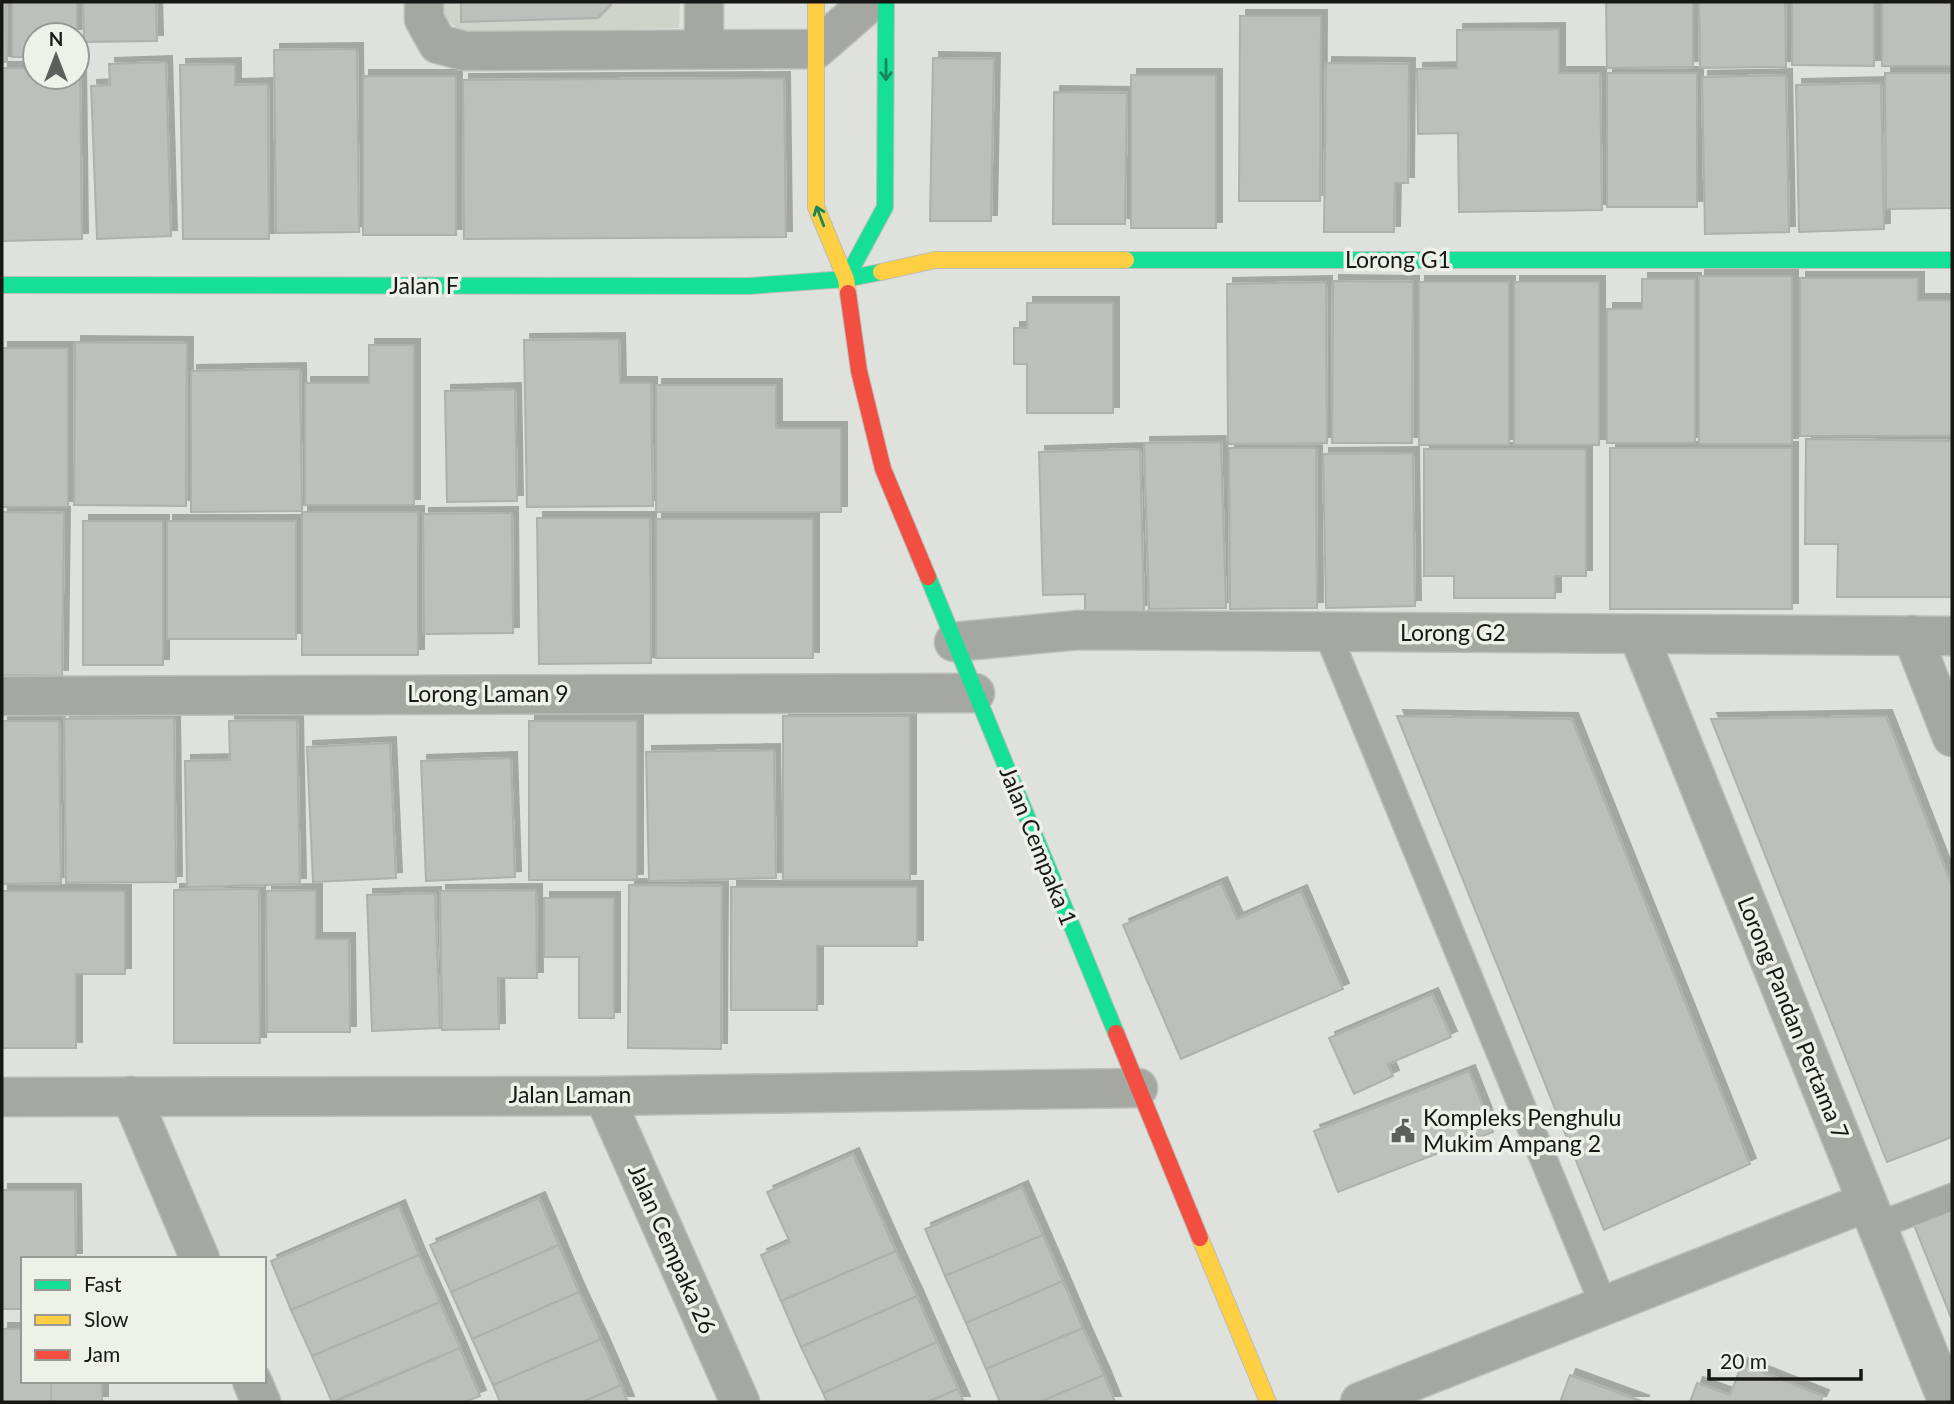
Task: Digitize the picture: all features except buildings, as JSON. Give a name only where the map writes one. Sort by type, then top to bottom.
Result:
[{"type":"street","points":[[704,2],[704,48]]},
{"type":"street","name":"Jalan Cempaka 1","points":[[816,2],[816,207],[846,279],[859,371],[883,470],[1268,1402]]},
{"type":"street","points":[[424,10],[438,44],[465,51],[816,49],[870,2]]},
{"type":"street","points":[[846,279],[885,207],[886,2]]},
{"type":"street","name":"Lorong G1","points":[[846,279],[935,260],[1952,260]]},
{"type":"street","name":"Jalan F","points":[[2,285],[749,286],[846,279]]},
{"type":"street","name":"Lorong G2","points":[[954,642],[1078,630],[1952,636]]},
{"type":"street","name":"Lorong Pandan Pertama 7","points":[[1638,634],[1948,1402]]},
{"type":"street","points":[[1912,635],[1952,737]]},
{"type":"street","name":"Lorong Laman 9","points":[[2,696],[975,693]]},
{"type":"street","name":"Jalan Laman","points":[[2,1097],[604,1096],[1139,1088]]},
{"type":"street","points":[[131,1096],[199,1257]]},
{"type":"street","name":"Jalan Cempaka 26","points":[[604,1096],[740,1402]]},
{"type":"street","points":[[1360,1402],[1604,1306],[1872,1214]]},
{"type":"street","points":[[253,1383],[261,1402]]},
{"type":"lane","points":[[1326,632],[1604,1306]]},
{"type":"lane","points":[[1872,1214],[1952,1197]]},
{"type":"shaded area","points":[[440,2],[680,2],[679,28],[462,32],[440,14]]},
{"type":"traffic: fast","points":[[846,279],[885,207],[886,2]]},
{"type":"traffic: fast","points":[[1126,260],[1952,260]]},
{"type":"traffic: fast","points":[[2,285],[749,286],[846,279],[881,272]]},
{"type":"traffic: fast","points":[[928,577],[1116,1033]]},
{"type":"traffic: slow","points":[[816,2],[816,207],[846,279],[848,293]]},
{"type":"traffic: slow","points":[[881,272],[935,260],[1126,260]]},
{"type":"traffic: slow","points":[[1200,1238],[1268,1402]]},
{"type":"traffic: jam","points":[[848,293],[859,371],[883,469],[928,577]]},
{"type":"traffic: jam","points":[[1116,1033],[1200,1238]]},
{"type":"place","name":"Kompleks Penghulu Mukim Ampang 2","points":[[1403,1131]]}]
